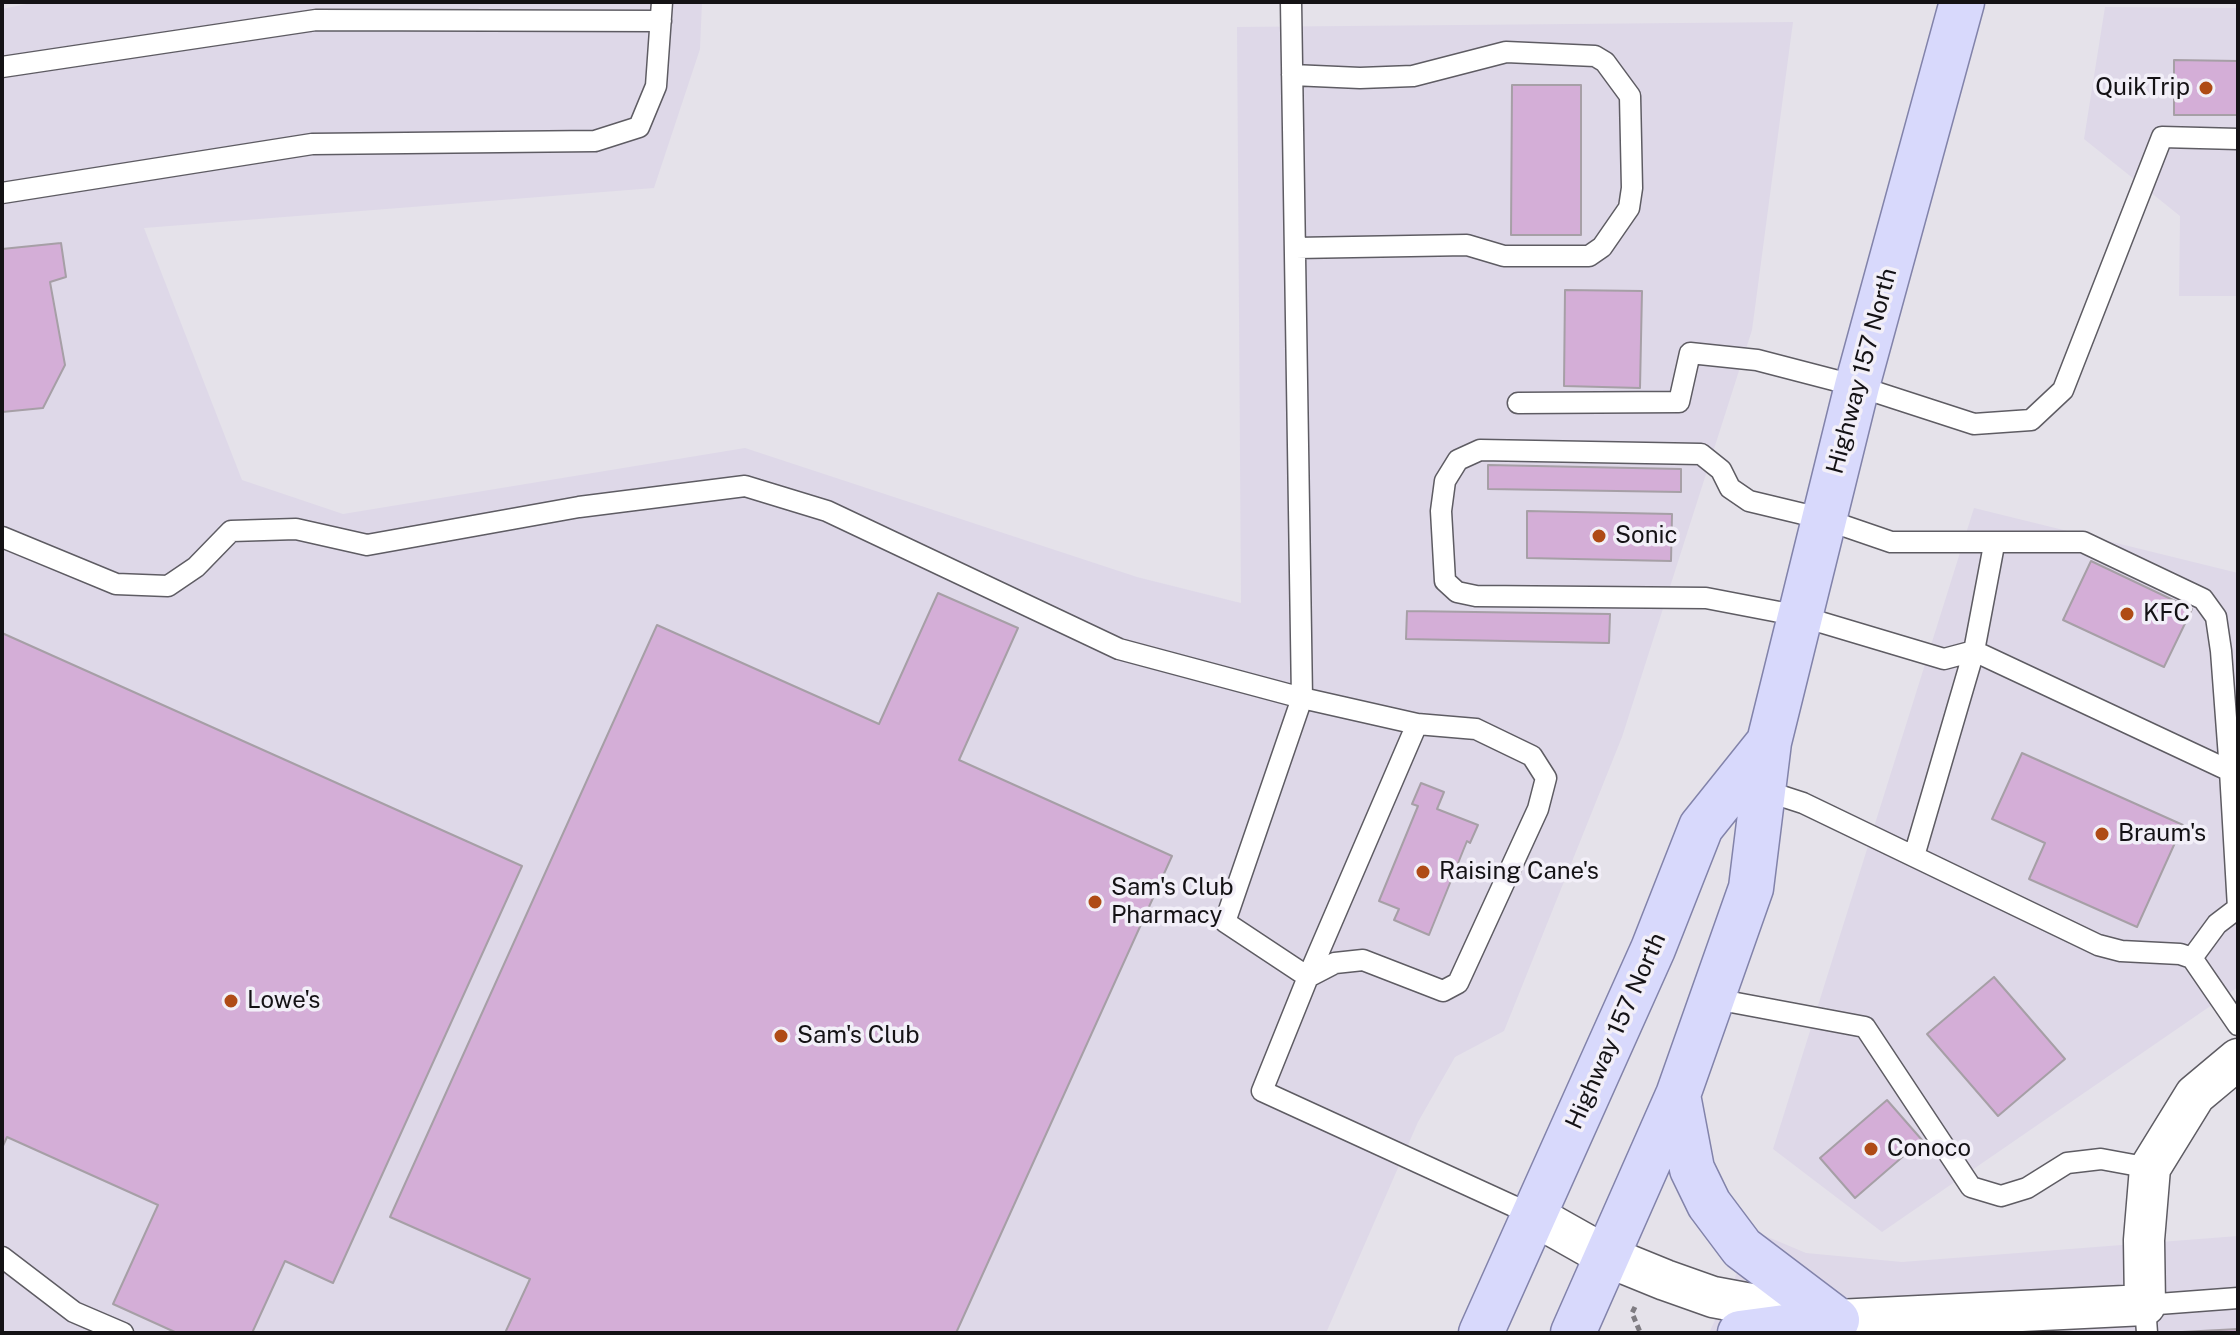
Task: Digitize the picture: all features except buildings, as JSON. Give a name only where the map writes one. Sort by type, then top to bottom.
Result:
[{"type":"main road","name":"Highway 157 North","points":[[1573,1333],[1678,1095],[1715,999],[1751,888],[1769,742],[1857,386],[1962,2]]},
{"type":"main road","name":"Highway 157 North","points":[[1481,1333],[1653,949],[1701,827],[1769,742]]},
{"type":"main road","points":[[1678,1095],[1692,1169],[1709,1204],[1742,1248],[1837,1320]]},
{"type":"main road","points":[[1740,1333],[1837,1320]]},
{"type":"street","points":[[1535,1216],[1606,1256],[1713,1297],[1837,1320],[2146,1319],[2144,1240],[2150,1168],[2195,1095],[2238,1059]]},
{"type":"lane","points":[[1291,2],[1302,698],[1225,922],[1308,977]]},
{"type":"lane","points":[[2,67],[316,20],[661,11],[656,86],[639,127],[595,141],[312,144],[2,193]]},
{"type":"lane","points":[[1292,75],[1360,78],[1413,76],[1506,52],[1595,56],[1605,62],[1630,96],[1632,188],[1629,208],[1602,247],[1589,256],[1504,256],[1467,245],[1296,248]]},
{"type":"lane","points":[[1518,403],[1679,402],[1690,353],[1757,360],[1857,386],[1974,424],[2031,420],[2063,390],[2162,137],[2238,139]]},
{"type":"lane","points":[[2192,958],[2217,924],[2238,908],[2230,771],[2218,629],[2216,617],[2203,599],[2083,542],[2048,540],[1994,545],[1891,542],[1824,519],[1749,501],[1730,488],[1721,470],[1701,454],[1480,450],[1458,460],[1445,481],[1441,511],[1445,581],[1457,592],[1476,596],[1706,598],[1800,616],[1944,659],[1974,651],[2230,771]]},
{"type":"lane","points":[[2,537],[116,584],[168,586],[196,567],[231,531],[296,529],[367,545],[579,507],[745,486],[827,511],[1119,649],[1302,698],[1417,724],[1476,729],[1532,756],[1546,778],[1538,809],[1458,983],[1443,991],[1363,960],[1335,963],[1308,977]]},
{"type":"lane","points":[[1914,856],[1974,651],[1994,545]]},
{"type":"lane","points":[[1417,724],[1262,1091],[1535,1216]]},
{"type":"lane","points":[[1763,790],[1803,803],[2098,945],[2121,951],[2180,954],[2192,958],[2238,1025]]},
{"type":"lane","points":[[1715,999],[1865,1027],[1971,1187],[2001,1196],[2027,1188],[2067,1163],[2101,1159],[2150,1168]]},
{"type":"lane","points":[[2,1257],[74,1312],[123,1333]]},
{"type":"lane","points":[[2146,1319],[2238,1298]]},
{"type":"path","points":[[1632,1313],[1640,1332]]},
{"type":"shaded area","points":[[37,2],[702,2],[700,49],[654,188],[144,228],[242,480],[343,514],[745,448],[1137,577],[1241,603],[1237,27],[1793,22],[1752,330],[1622,737],[1504,1031],[1455,1057],[1418,1122],[1326,1333],[2,1333],[2,9]]},
{"type":"shaded area","points":[[2105,7],[2238,8],[2238,296],[2179,296],[2180,216],[2084,139]]},
{"type":"shaded area","points":[[1974,508],[2238,573],[2238,987],[1882,1232],[1773,1149]]},
{"type":"shaded area","points":[[1756,1232],[1806,1253],[1902,1262],[2238,1236],[2238,1333],[1709,1333]]},
{"type":"place","name":"QuikTrip","points":[[2206,88]]},
{"type":"place","name":"Sonic","points":[[1599,536]]},
{"type":"place","name":"KFC","points":[[2127,614]]},
{"type":"place","name":"Braum's","points":[[2102,834]]},
{"type":"place","name":"Raising Cane's","points":[[1423,872]]},
{"type":"place","name":"Sam's Club Pharmacy","points":[[1095,902]]},
{"type":"place","name":"Lowe's","points":[[231,1001]]},
{"type":"place","name":"Sam's Club","points":[[781,1036]]},
{"type":"place","name":"Conoco","points":[[1871,1149]]}]
